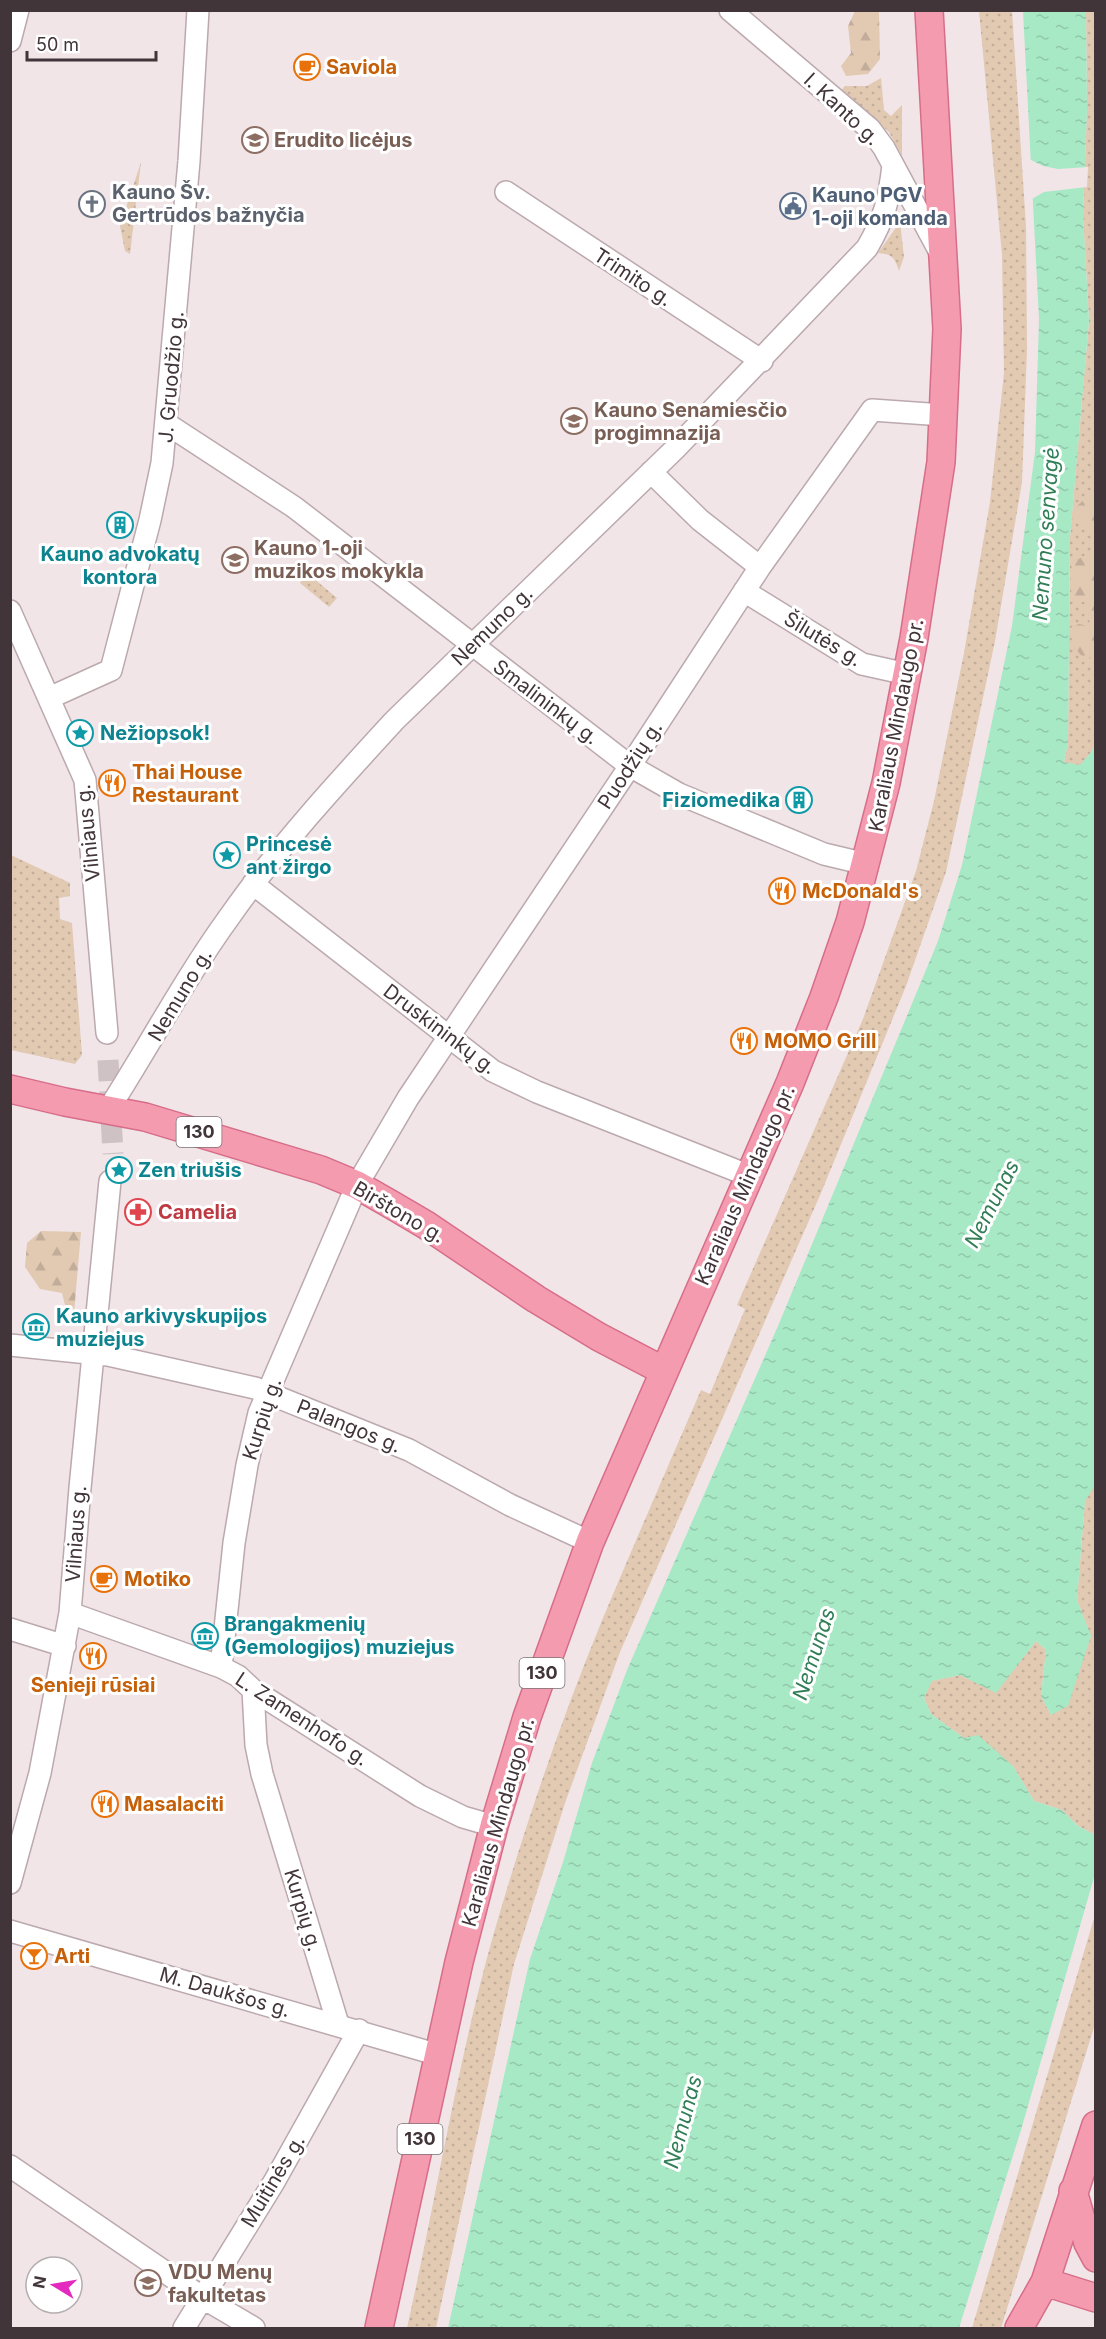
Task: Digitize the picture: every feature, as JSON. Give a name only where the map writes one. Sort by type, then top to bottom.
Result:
[{"type":"main road","name":"Karaliaus Mindaugo pr.","points":[[379,2328],[459,1962],[494,1826],[527,1717],[590,1542],[790,1083],[831,979],[866,864],[886,783],[907,674],[941,462],[947,329],[929,10]]},
{"type":"main road","name":"130","points":[[10,1089],[108,1110]]},
{"type":"main road","name":"Birštono g.","points":[[108,1110],[146,1117],[253,1148],[321,1170],[357,1185],[426,1225],[536,1299],[664,1371]]},
{"type":"main road","points":[[1040,2328],[1045,2282],[1095,2125]]},
{"type":"main road","points":[[1073,2191],[1088,2243],[1095,2258]]},
{"type":"main road","points":[[1045,2282],[1095,2298]]},
{"type":"main road","points":[[1018,2328],[1045,2282]]},
{"type":"street","points":[[10,41],[18,10]]},
{"type":"street","name":"J. Gruodžio g.","points":[[49,698],[111,670],[150,520],[162,464],[167,424],[189,161],[198,10]]},
{"type":"street","name":"I. Kanto g.","points":[[730,10],[870,129],[893,165],[944,260]]},
{"type":"street","name":"Nemuno g.","points":[[108,1110],[192,974],[253,884],[376,741],[762,361],[867,248],[882,224],[889,202],[893,165]]},
{"type":"street","name":"Trimito g.","points":[[506,192],[762,361]]},
{"type":"street","name":"Puodžių g.","points":[[357,1185],[408,1098],[744,591],[872,410],[943,415]]},
{"type":"street","name":"Smalininkų g.","points":[[167,424],[294,507],[630,766],[679,794],[824,854],[866,864]]},
{"type":"street","points":[[651,472],[700,520],[760,567]]},
{"type":"street","name":"Šilutės g.","points":[[744,591],[862,664],[907,674]]},
{"type":"street","name":"Vilniaus g.","points":[[10,611],[85,780],[107,1033]]},
{"type":"street","name":"Druskininkų g.","points":[[253,884],[493,1071],[537,1092],[750,1176]]},
{"type":"street","name":"Vilniaus g.","points":[[10,1883],[40,1773],[70,1613],[110,1181]]},
{"type":"street","name":"Kurpių g.","points":[[221,1667],[234,1542],[247,1465],[259,1413],[357,1185]]},
{"type":"street","name":"Palangos g.","points":[[10,1345],[93,1354],[255,1388],[409,1450],[510,1504],[590,1542]]},
{"type":"street","name":"L. Zamenhofo g.","points":[[70,1613],[221,1667],[238,1676],[253,1690],[430,1801],[463,1817],[494,1826]]},
{"type":"street","points":[[10,1629],[65,1646]]},
{"type":"street","name":"Kurpių g.","points":[[253,1690],[256,1745],[262,1774],[338,2024]]},
{"type":"street","name":"M. Daukšos g.","points":[[10,1931],[359,2030],[439,2055]]},
{"type":"street","name":"Muitinės g.","points":[[184,2328],[273,2181],[359,2030]]},
{"type":"street","points":[[10,2166],[203,2298],[254,2328]]},
{"type":"green space","points":[[1095,10],[1096,738],[1092,751],[1080,766],[1064,762],[1068,743],[1070,537],[1089,321],[1083,215],[1087,110],[1086,11]]},
{"type":"green space","points":[[855,11],[879,11],[880,59],[868,74],[846,76],[841,66],[851,53],[848,26]]},
{"type":"green space","points":[[979,11],[1012,11],[1026,227],[1027,349],[1022,482],[995,641],[946,872],[906,986],[821,1193],[620,1652],[565,1803],[514,1964],[436,2328],[407,2328],[468,2033],[493,1936],[530,1816],[603,1618],[701,1390],[710,1394],[745,1309],[737,1305],[863,1019],[916,871],[934,801],[964,653],[990,502],[1004,373],[1002,255]]},
{"type":"green space","points":[[881,78],[884,110],[891,116],[902,105],[902,156],[889,132],[841,91],[845,86],[867,86]]},
{"type":"green space","points":[[141,162],[130,254],[125,251],[120,226]]},
{"type":"green space","points":[[900,222],[904,257],[899,271],[892,258],[887,254],[878,253]]},
{"type":"green space","points":[[1094,490],[1096,491],[1095,534],[1084,527],[1073,510]]},
{"type":"green space","points":[[1095,553],[1096,655],[1086,659],[1074,646],[1070,628],[1079,624],[1093,627],[1086,615],[1088,602],[1081,602],[1072,596],[1070,584],[1072,562]]},
{"type":"green space","points":[[307,573],[337,598],[329,607],[300,583]]},
{"type":"green space","points":[[11,855],[70,883],[70,896],[59,898],[60,919],[72,923],[82,1055],[75,1064],[11,1050]]},
{"type":"green space","points":[[41,1231],[81,1232],[74,1313],[66,1309],[62,1293],[40,1289],[25,1267],[27,1243]]},
{"type":"green space","points":[[1095,1484],[1095,1835],[1078,1826],[1062,1810],[1034,1801],[1013,1766],[964,1738],[931,1714],[924,1698],[931,1681],[960,1675],[996,1692],[1036,1641],[1046,1650],[1041,1696],[1051,1715],[1091,1637],[1077,1600],[1085,1500]]},
{"type":"green space","points":[[1095,1915],[1095,2024],[1001,2328],[972,2328]]},
{"type":"water","points":[[1023,11],[1086,11],[1087,110],[1083,215],[1089,321],[1070,537],[1068,743],[1064,762],[1080,765],[1092,751],[1095,738],[1096,1484],[1085,1501],[1077,1600],[1091,1636],[1068,1706],[1051,1715],[1041,1696],[1046,1650],[1036,1641],[996,1693],[960,1675],[932,1681],[924,1698],[931,1714],[964,1738],[978,1735],[1013,1766],[1034,1801],[1062,1810],[1078,1826],[1095,1835],[1095,1874],[1021,2130],[959,2328],[448,2328],[530,1959],[563,1862],[592,1763],[627,1670],[778,1326],[938,941],[962,865],[1012,626],[1035,452],[1039,319]]},
{"type":"pier","points":[[1027,158],[1043,166],[1058,169],[1088,167],[1087,187],[1044,192],[1030,200]]},
{"type":"tunnel","points":[[108,1060],[113,1154]]},
{"type":"place","name":"Saviola","points":[[307,67]]},
{"type":"place","name":"Erudito licėjus","points":[[255,140]]},
{"type":"place","name":"Kauno Šv. Gertrūdos bažnyčia","points":[[92,204]]},
{"type":"place","name":"Kauno PGV 1-oji komanda","points":[[793,206]]},
{"type":"place","name":"Kauno Senamiesčio progimnazija","points":[[574,421]]},
{"type":"place","name":"Kauno advokatų kontora","points":[[120,525]]},
{"type":"place","name":"Kauno 1-oji muzikos mokykla","points":[[235,560]]},
{"type":"place","name":"Nežiopsok!","points":[[80,733]]},
{"type":"place","name":"Thai House Restaurant","points":[[112,783]]},
{"type":"place","name":"Fiziomedika","points":[[799,800]]},
{"type":"place","name":"Princesė ant žirgo","points":[[227,855]]},
{"type":"place","name":"McDonald's","points":[[782,891]]},
{"type":"place","name":"MOMO Grill","points":[[744,1041]]},
{"type":"place","name":"Zen triušis","points":[[119,1170]]},
{"type":"place","name":"Camelia","points":[[138,1212]]},
{"type":"place","name":"Kauno arkivyskupijos muziejus","points":[[36,1327]]},
{"type":"place","name":"Motiko","points":[[104,1579]]},
{"type":"place","name":"Brangakmenių (Gemologijos) muziejus","points":[[205,1636]]},
{"type":"place","name":"Senieji rūsiai","points":[[93,1656]]},
{"type":"place","name":"Masalaciti","points":[[105,1804]]},
{"type":"place","name":"Arti","points":[[34,1956]]},
{"type":"place","name":"VDU Menų fakultetas","points":[[148,2283]]},
{"type":"water label","name":"Nemuno senvagė","points":[[1046,534]]},
{"type":"water label","name":"Nemunas","points":[[992,1204]]},
{"type":"water label","name":"Nemunas","points":[[814,1654]]},
{"type":"water label","name":"Nemunas","points":[[683,2122]]}]
